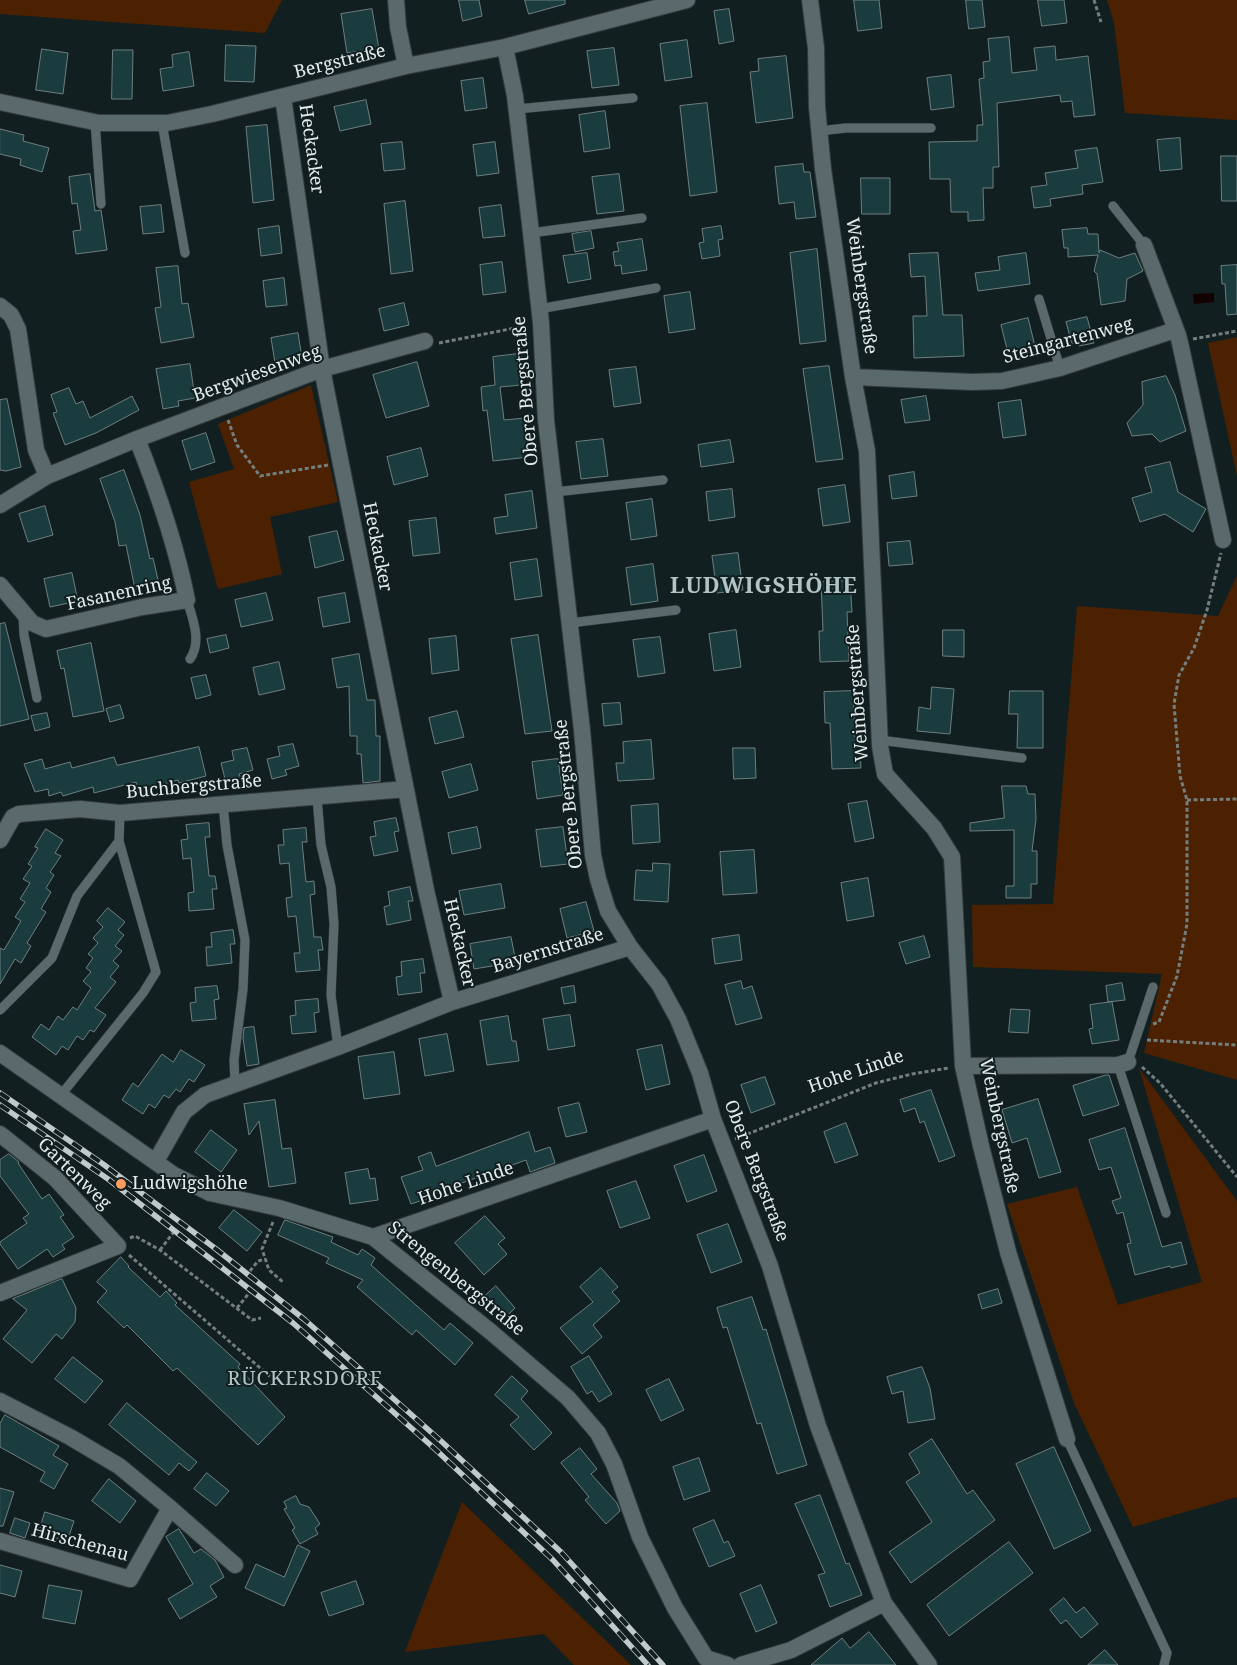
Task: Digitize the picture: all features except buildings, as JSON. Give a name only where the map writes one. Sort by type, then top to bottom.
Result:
[{"type":"street","points":[[396,0],[398,27],[406,66]]},
{"type":"street","name":"Bergstraße","points":[[0,102],[95,122],[162,124],[212,114],[406,66],[505,47],[687,0]]},
{"type":"street","name":"Weinbergstraße","points":[[810,0],[816,48],[819,132],[853,377],[867,450],[879,740],[885,774],[934,828],[952,857],[963,1066],[980,1146],[1008,1252],[1066,1439]]},
{"type":"street","name":"Obere Bergstraße","points":[[505,47],[517,109],[531,232],[540,316],[546,420],[570,623],[593,855],[608,911],[630,947],[659,984],[678,1019],[700,1073],[713,1119],[770,1266],[818,1426],[884,1602]]},
{"type":"street","name":"Heckacker","points":[[283,97],[322,369],[426,890],[452,1002]]},
{"type":"street","points":[[1144,245],[1177,336],[1223,540]]},
{"type":"street","points":[[0,306],[11,315],[18,330],[36,450],[47,476]]},
{"type":"street","name":"Steingartenweg","points":[[853,377],[972,382],[1002,381],[1060,368],[1177,336]]},
{"type":"street","name":"Bergwiesenweg","points":[[0,505],[47,476],[137,439],[224,408],[322,369],[425,341]]},
{"type":"street","name":"Fasanenring","points":[[0,585],[32,623],[46,630],[142,607],[187,600],[174,542],[137,439]]},
{"type":"street","name":"Buchbergstraße","points":[[0,840],[13,817],[19,814],[80,810],[120,813],[317,798],[406,789]]},
{"type":"street","name":"Bayernstraße","points":[[156,1161],[184,1112],[205,1095],[338,1047],[452,1002],[630,947]]},
{"type":"street","name":"Strengenbergstraße","points":[[0,1053],[174,1175],[210,1193],[279,1208],[373,1237],[491,1332],[584,1415],[598,1433],[614,1464],[644,1545],[688,1633],[706,1658],[728,1665]]},
{"type":"street","points":[[963,1066],[1123,1063]]},
{"type":"street","name":"Hohe Linde","points":[[373,1237],[713,1119]]},
{"type":"street","name":"Gartenweg","points":[[0,1134],[54,1178],[118,1246]]},
{"type":"street","points":[[0,1293],[118,1246]]},
{"type":"street","points":[[0,1401],[70,1437],[119,1466],[235,1565]]},
{"type":"street","name":"Hirschenau","points":[[0,1541],[130,1579],[170,1508]]},
{"type":"street","points":[[741,1665],[790,1650],[884,1602],[929,1665]]},
{"type":"lane","points":[[517,109],[633,98]]},
{"type":"lane","points":[[95,122],[101,204]]},
{"type":"lane","points":[[162,124],[185,253]]},
{"type":"lane","points":[[819,132],[846,128],[930,128]]},
{"type":"lane","points":[[1113,206],[1144,245]]},
{"type":"lane","points":[[531,232],[642,218]]},
{"type":"lane","points":[[540,316],[656,288]]},
{"type":"lane","points":[[1039,299],[1060,368]]},
{"type":"lane","points":[[555,492],[663,480]]},
{"type":"lane","points":[[187,600],[195,626],[196,650],[190,659]]},
{"type":"lane","points":[[570,623],[676,610]]},
{"type":"lane","points":[[23,614],[24,635],[37,698]]},
{"type":"lane","points":[[879,740],[1022,758]]},
{"type":"lane","points":[[317,798],[321,845],[330,887],[334,924],[332,995],[338,1047]]},
{"type":"lane","points":[[223,804],[227,845],[245,940],[243,989],[234,1060],[235,1084]]},
{"type":"lane","points":[[61,1095],[143,993],[156,972],[119,841],[120,813]]},
{"type":"lane","points":[[0,1010],[52,958],[76,896],[119,841]]},
{"type":"lane","points":[[1153,987],[1123,1063],[1166,1213]]},
{"type":"lane","points":[[1066,1439],[1167,1653],[1164,1665]]},
{"type":"path","points":[[1094,0],[1101,22]]},
{"type":"path","points":[[425,341],[443,344],[540,316]]},
{"type":"path","points":[[1177,336],[1237,331]]},
{"type":"path","points":[[224,408],[237,445],[260,476],[340,463]]},
{"type":"path","points":[[1135,1036],[1159,1022],[1177,976],[1187,924],[1187,800],[1180,776],[1174,704],[1179,675],[1194,648],[1207,610],[1223,540]]},
{"type":"path","points":[[1187,800],[1237,799]]},
{"type":"path","points":[[1135,1036],[1237,1045]]},
{"type":"path","points":[[1123,1063],[1146,1069],[1160,1083],[1237,1177]]},
{"type":"path","name":"Hohe Linde","points":[[724,1145],[876,1083],[912,1074],[963,1066]]},
{"type":"path","points":[[279,1208],[262,1249],[269,1270],[283,1282]]},
{"type":"path","points":[[160,1250],[173,1233]]},
{"type":"path","points":[[134,1236],[160,1250],[252,1320],[261,1318]]},
{"type":"path","points":[[118,1246],[280,1385]]},
{"type":"path","points":[[250,1271],[258,1261],[265,1259]]},
{"type":"path","points":[[237,1308],[250,1292]]},
{"type":"shaded area","points":[[0,0],[282,0],[265,33],[0,14]]},
{"type":"shaded area","points":[[1107,0],[1237,0],[1237,120],[1125,113],[1114,23]]},
{"type":"shaded area","points":[[1214,293],[1214,302],[1194,304],[1193,294]]},
{"type":"shaded area","points":[[1237,337],[1237,476],[1208,343]]},
{"type":"shaded area","points":[[311,385],[338,502],[270,517],[282,574],[218,589],[189,482],[234,469],[218,424]]},
{"type":"shaded area","points":[[1237,576],[1237,1080],[1144,1053],[1162,974],[973,967],[972,905],[1053,904],[1077,606],[1218,616]]},
{"type":"shaded area","points":[[1139,1068],[1237,1201],[1237,1497],[1133,1527],[1074,1403],[1007,1204],[1077,1187],[1118,1305],[1202,1282]]},
{"type":"shaded area","points":[[462,1502],[631,1665],[574,1665],[544,1634],[405,1652]]},
{"type":"railway","points":[[0,1093],[103,1164],[216,1249],[305,1320],[441,1441],[561,1552],[663,1665]]},
{"type":"railway","points":[[0,1105],[108,1179],[293,1323],[435,1449],[553,1560],[648,1665]]},
{"type":"place","name":"Ludwigshöhe","points":[[121,1184]]},
{"type":"district","name":"LUDWIGSHÖHE","points":[[764,587]]},
{"type":"district","name":"RÜCKERSDORF","points":[[305,1379]]}]
